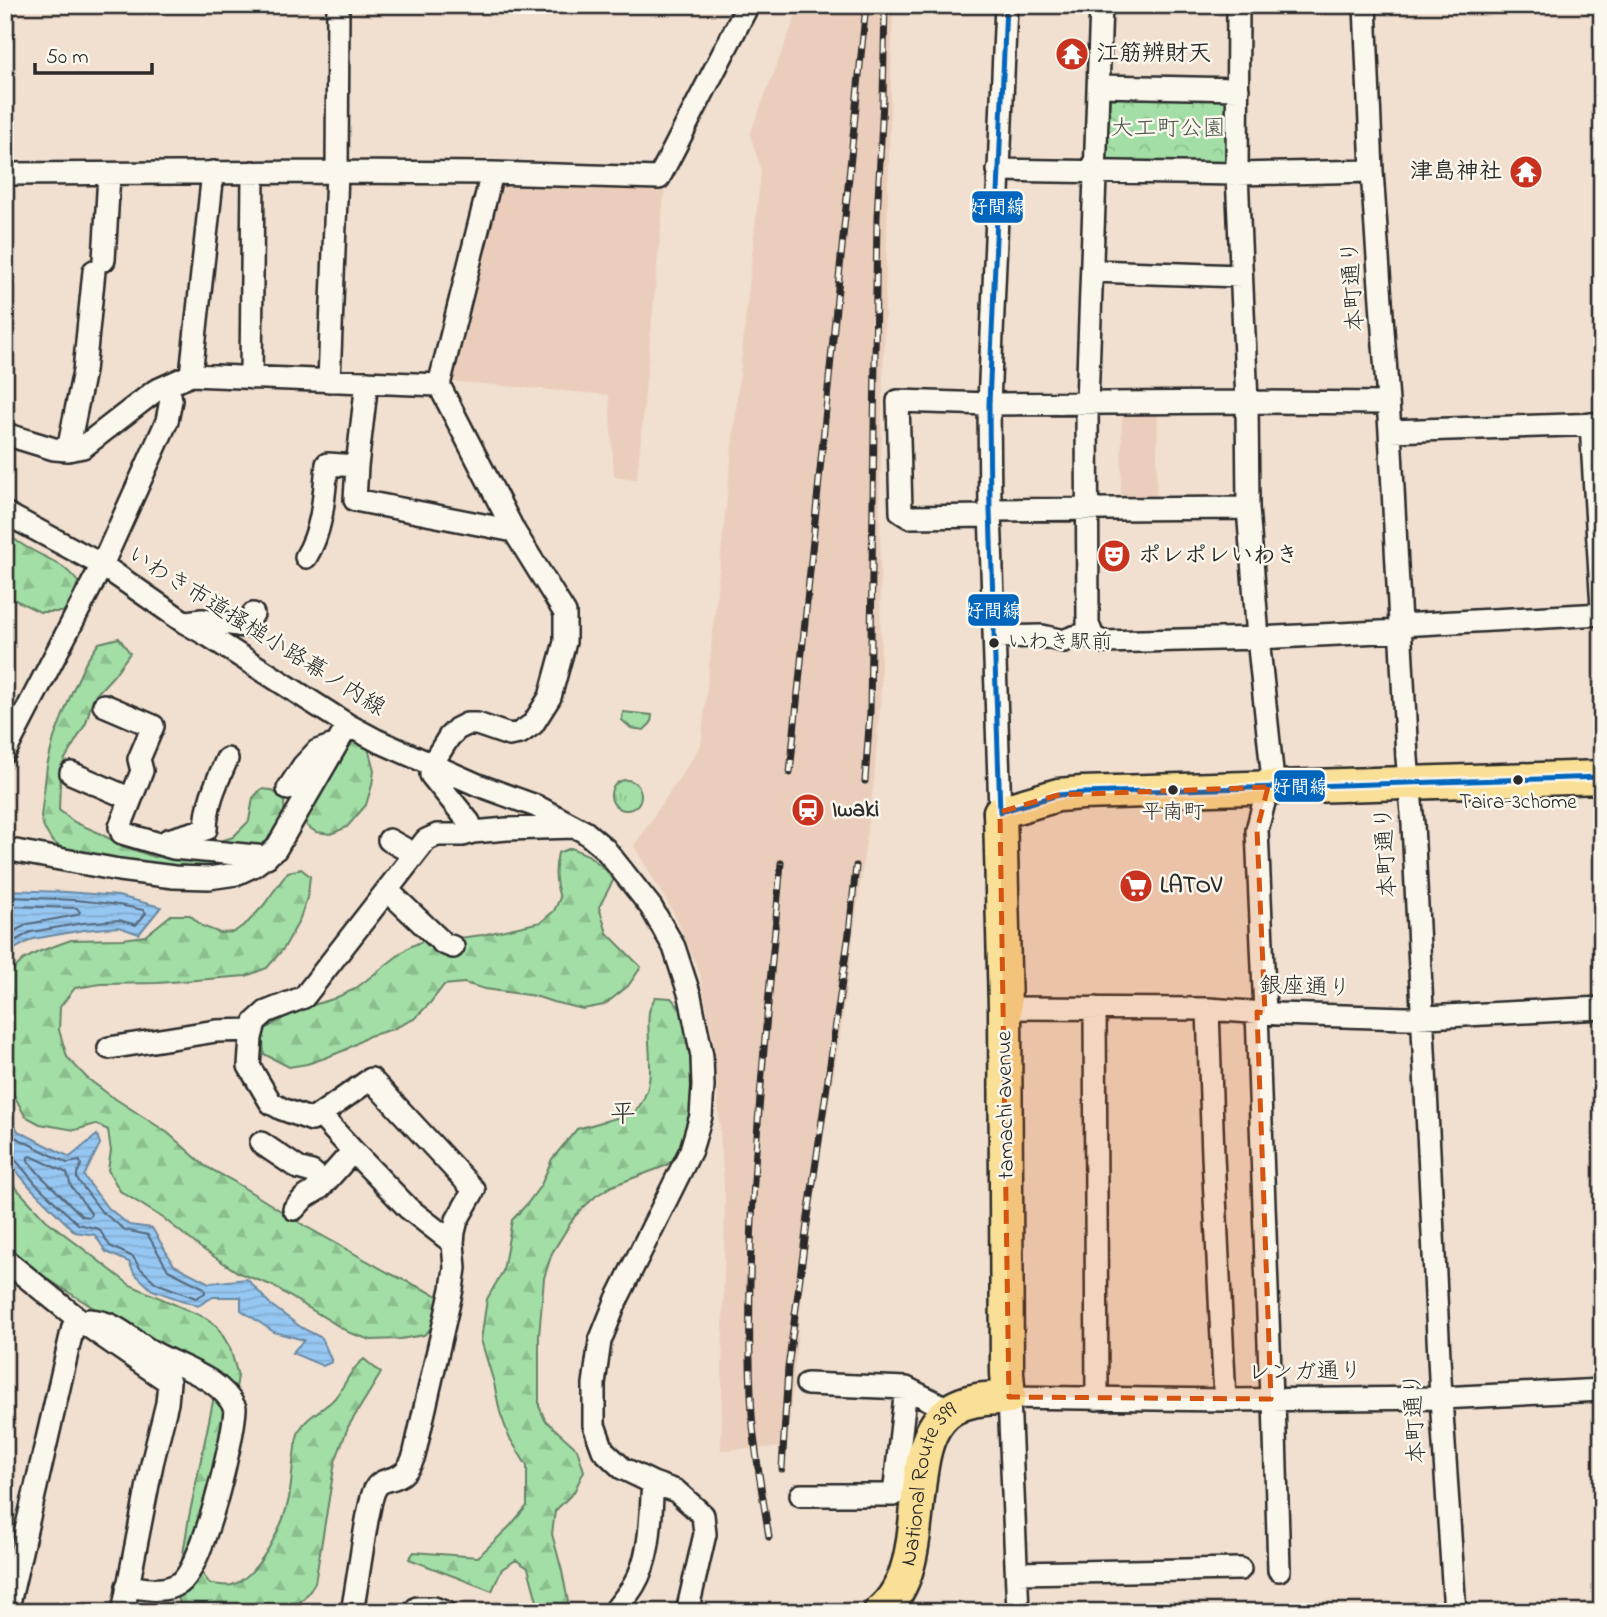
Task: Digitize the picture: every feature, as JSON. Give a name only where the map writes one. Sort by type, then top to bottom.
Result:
[{"type":"highway","points":[[1000,812],[1053,816],[1265,798],[1410,792],[1602,777]]},
{"type":"highway","points":[[1410,792],[1602,794]]},
{"type":"highway","name":"tamachi avenue","points":[[1000,812],[1005,1008],[1007,1373],[1010,1397]]},
{"type":"highway","name":"National Route 399","points":[[880,1612],[894,1595],[908,1566],[913,1547],[925,1452],[943,1417],[975,1400],[1010,1397]]},
{"type":"street","points":[[329,381],[337,172],[338,5]]},
{"type":"street","points":[[5,174],[337,172],[659,178],[748,5]]},
{"type":"street","points":[[1000,812],[989,404],[1006,5]]},
{"type":"street","points":[[1093,636],[1088,624],[1087,403],[1101,5]]},
{"type":"street","points":[[1238,5],[1237,174],[1247,402],[1248,508],[1272,771],[1257,830],[1279,1570]]},
{"type":"street","name":"本町通り","points":[[1365,5],[1372,171],[1390,430],[1441,1398],[1455,1612]]},
{"type":"street","points":[[1099,86],[1238,89]]},
{"type":"street","points":[[998,170],[1237,174],[1372,171]]},
{"type":"street","points":[[191,375],[213,172]]},
{"type":"street","points":[[251,378],[253,172]]},
{"type":"street","points":[[473,832],[469,822],[431,775],[432,764],[449,737],[467,724],[477,724],[509,735],[520,733],[533,724],[550,697],[565,642],[565,613],[514,531],[439,384],[492,173]]},
{"type":"street","points":[[68,450],[84,371],[109,175]]},
{"type":"street","points":[[1092,271],[1241,276]]},
{"type":"street","points":[[5,434],[54,449],[83,447],[145,398],[191,375],[439,384]]},
{"type":"street","points":[[367,382],[355,500],[514,531]]},
{"type":"street","points":[[5,752],[102,565],[167,421],[171,400],[169,385]]},
{"type":"street","points":[[1248,508],[1088,509],[909,517],[901,512],[898,401],[989,404],[1388,403]]},
{"type":"street","points":[[1390,430],[1596,424],[1602,608]]},
{"type":"street","points":[[306,557],[323,512],[327,464],[357,466]]},
{"type":"street","name":"いわき市道搔槌小路幕ノ内線","points":[[5,513],[102,565],[184,622],[348,725],[478,785],[536,806],[584,832],[604,849],[651,907],[674,947],[691,996],[702,1056],[701,1116],[691,1150],[617,1299],[600,1341],[594,1384],[594,1425],[603,1450],[622,1468],[676,1491],[703,1515],[705,1534],[687,1612]]},
{"type":"street","points":[[184,622],[202,620],[245,626],[253,614]]},
{"type":"street","points":[[995,637],[1042,636],[1064,642],[1075,635],[1093,636],[1103,642],[1258,638],[1602,614]]},
{"type":"street","points":[[104,705],[153,726],[139,759],[142,771],[120,827],[122,833],[173,848],[267,857]]},
{"type":"street","points":[[5,849],[174,877],[233,876],[253,866],[276,849],[348,725]]},
{"type":"street","points":[[288,789],[317,751],[337,744]]},
{"type":"street","points":[[163,845],[168,840],[206,829],[206,812],[210,798],[227,759]]},
{"type":"street","points":[[71,773],[131,799]]},
{"type":"street","points":[[352,1612],[374,1490],[381,1483],[401,1476],[414,1456],[453,1289],[453,1243],[457,1220],[474,1190],[371,1079],[312,1120],[271,1103],[249,1066],[255,1022],[266,1012],[304,997],[426,840],[437,835],[463,835],[507,828],[574,827]]},
{"type":"street","points":[[389,840],[414,854]]},
{"type":"street","points":[[387,890],[443,943],[453,947]]},
{"type":"street","name":"銀座通り","points":[[1005,1008],[1208,1009],[1406,1018],[1602,1008]]},
{"type":"street","points":[[1095,1008],[1097,1399]]},
{"type":"street","points":[[1208,1009],[1225,1400]]},
{"type":"street","points":[[108,1048],[216,1031],[253,1030]]},
{"type":"street","points":[[320,1115],[408,1208],[453,1243]]},
{"type":"street","points":[[261,1143],[298,1168],[312,1172],[324,1183]]},
{"type":"street","points":[[294,1209],[324,1183],[352,1151]]},
{"type":"street","points":[[5,1261],[80,1320],[169,1382],[167,1403],[152,1464],[123,1612]]},
{"type":"street","points":[[8,1612],[73,1327],[80,1320],[105,1322],[150,1351],[205,1377],[225,1392],[235,1408],[212,1515],[194,1565],[181,1582],[166,1590],[127,1586]]},
{"type":"street","points":[[807,1384],[906,1388],[943,1417]]},
{"type":"street","points":[[801,1495],[894,1495],[906,1388]]},
{"type":"street","name":"レンガ通り","points":[[1010,1397],[1225,1400],[1441,1398],[1602,1390]]},
{"type":"street","points":[[1010,1397],[1018,1612]]},
{"type":"street","points":[[614,1612],[634,1585],[645,1560],[653,1483]]},
{"type":"street","points":[[1017,1573],[1240,1569]]},
{"type":"street","points":[[413,1612],[417,1608],[434,1608],[445,1612]]},
{"type":"highlighted area","points":[[1268,787],[1257,830],[1265,1013],[1257,1012],[1271,1399],[1009,1397],[1000,812],[1058,795]]},
{"type":"shaded area","points":[[800,5],[893,5],[880,492],[881,690],[874,781],[840,1036],[807,1236],[787,1447],[721,1450],[725,1201],[714,1045],[700,974],[676,917],[634,846],[701,745],[761,170],[750,134]]},
{"type":"shaded area","points":[[665,184],[637,479],[614,477],[609,395],[448,381],[500,185]]},
{"type":"shaded area","points":[[1122,407],[1158,407],[1156,506],[1121,505]]},
{"type":"green space","name":"大工町公園","points":[[1114,92],[1226,94],[1230,100],[1228,160],[1223,166],[1112,164],[1106,159],[1110,97]]},
{"type":"green space","points":[[5,534],[61,566],[78,582],[63,612],[40,612],[9,597],[5,598]]},
{"type":"green space","points":[[119,638],[130,653],[93,698],[86,723],[65,759],[60,783],[59,810],[74,822],[123,846],[154,857],[184,853],[233,837],[249,821],[253,798],[261,789],[271,790],[284,799],[285,825],[245,866],[168,870],[72,855],[52,841],[44,828],[41,817],[47,766],[54,738],[72,692],[86,662],[99,643]]},
{"type":"green space","points":[[623,712],[652,715],[651,723],[644,730],[631,728],[622,720]]},
{"type":"green space","points":[[352,739],[368,748],[374,770],[366,805],[347,827],[331,834],[316,832],[307,826],[306,812],[322,785],[338,766]]},
{"type":"green space","points":[[626,780],[632,781],[640,789],[640,801],[632,809],[626,810],[620,809],[612,801],[611,795],[612,789],[620,781]]},
{"type":"green space","points":[[571,848],[588,855],[615,877],[599,907],[607,933],[641,967],[628,986],[604,1005],[583,1009],[535,996],[485,989],[464,983],[444,985],[414,1019],[369,1036],[325,1058],[289,1067],[264,1054],[262,1031],[297,1010],[355,989],[409,947],[425,940],[482,935],[541,922],[554,911],[560,898],[556,876],[558,853]]},
{"type":"green space","points":[[301,869],[310,876],[308,895],[299,921],[284,948],[267,968],[246,976],[158,983],[101,984],[75,988],[60,1007],[59,1030],[67,1057],[87,1078],[168,1133],[205,1166],[389,1273],[438,1296],[439,1321],[424,1335],[371,1340],[350,1333],[271,1285],[239,1273],[163,1218],[120,1191],[108,1170],[111,1151],[108,1130],[96,1124],[75,1130],[40,1124],[25,1116],[5,1078],[5,978],[23,960],[71,940],[145,936],[171,915],[190,915],[202,926],[220,933],[234,932],[263,906],[288,872]]},
{"type":"green space","points":[[655,997],[671,998],[681,1009],[688,1032],[692,1078],[690,1130],[674,1159],[665,1166],[612,1186],[596,1196],[575,1216],[552,1253],[544,1278],[539,1336],[539,1406],[545,1420],[577,1449],[584,1471],[574,1492],[555,1511],[552,1534],[570,1612],[540,1612],[528,1568],[516,1560],[502,1569],[492,1591],[409,1559],[414,1552],[478,1557],[527,1506],[527,1466],[509,1437],[481,1340],[487,1299],[503,1271],[512,1220],[541,1185],[552,1159],[577,1129],[634,1113],[642,1102],[650,1078],[648,1025],[649,1012]]},
{"type":"green space","points":[[5,1176],[46,1220],[130,1285],[206,1318],[217,1326],[230,1348],[238,1376],[201,1552],[202,1573],[210,1584],[230,1586],[242,1580],[269,1548],[286,1509],[296,1442],[304,1423],[332,1401],[364,1359],[381,1373],[348,1427],[335,1462],[315,1583],[303,1600],[291,1609],[286,1612],[188,1612],[180,1605],[177,1592],[185,1576],[182,1560],[189,1517],[216,1387],[43,1276],[5,1247]]},
{"type":"water","points":[[5,890],[118,896],[161,907],[139,934],[119,927],[84,930],[33,939],[5,954]]},
{"type":"water","points":[[5,1107],[18,1131],[70,1157],[97,1135],[100,1144],[84,1176],[106,1206],[129,1225],[152,1228],[174,1265],[209,1283],[247,1279],[271,1305],[302,1328],[322,1338],[332,1362],[323,1366],[292,1353],[304,1340],[274,1332],[241,1310],[241,1297],[213,1297],[198,1306],[152,1290],[134,1273],[129,1262],[106,1252],[95,1235],[75,1232],[5,1158]]},
{"type":"railway","points":[[790,773],[866,5]]},
{"type":"railway","points":[[865,781],[870,712],[877,218],[885,5]]},
{"type":"railway","points":[[769,1537],[752,1415],[750,1277],[762,1070],[781,863]]},
{"type":"railway","points":[[782,1469],[788,1368],[856,866]]},
{"type":"transit line","name":"好間線","points":[[1000,812],[989,404],[1006,5]]},
{"type":"transit line","name":"好間線","points":[[1000,812],[1058,795],[1082,793],[1602,777]]},
{"type":"place","name":"江筋辨財天","points":[[1072,54]]},
{"type":"place","name":"津島神社","points":[[1526,172]]},
{"type":"place","name":"ポレポレいわき","points":[[1114,556]]},
{"type":"place","name":"いわき駅前","points":[[994,643]]},
{"type":"place","name":"Taira-3chome","points":[[1518,780]]},
{"type":"place","name":"平南町","points":[[1173,790]]},
{"type":"place","name":"Iwaki","points":[[808,810]]},
{"type":"place","name":"LATOV","points":[[1136,886]]},
{"type":"district","name":"平","points":[[623,1116]]}]
